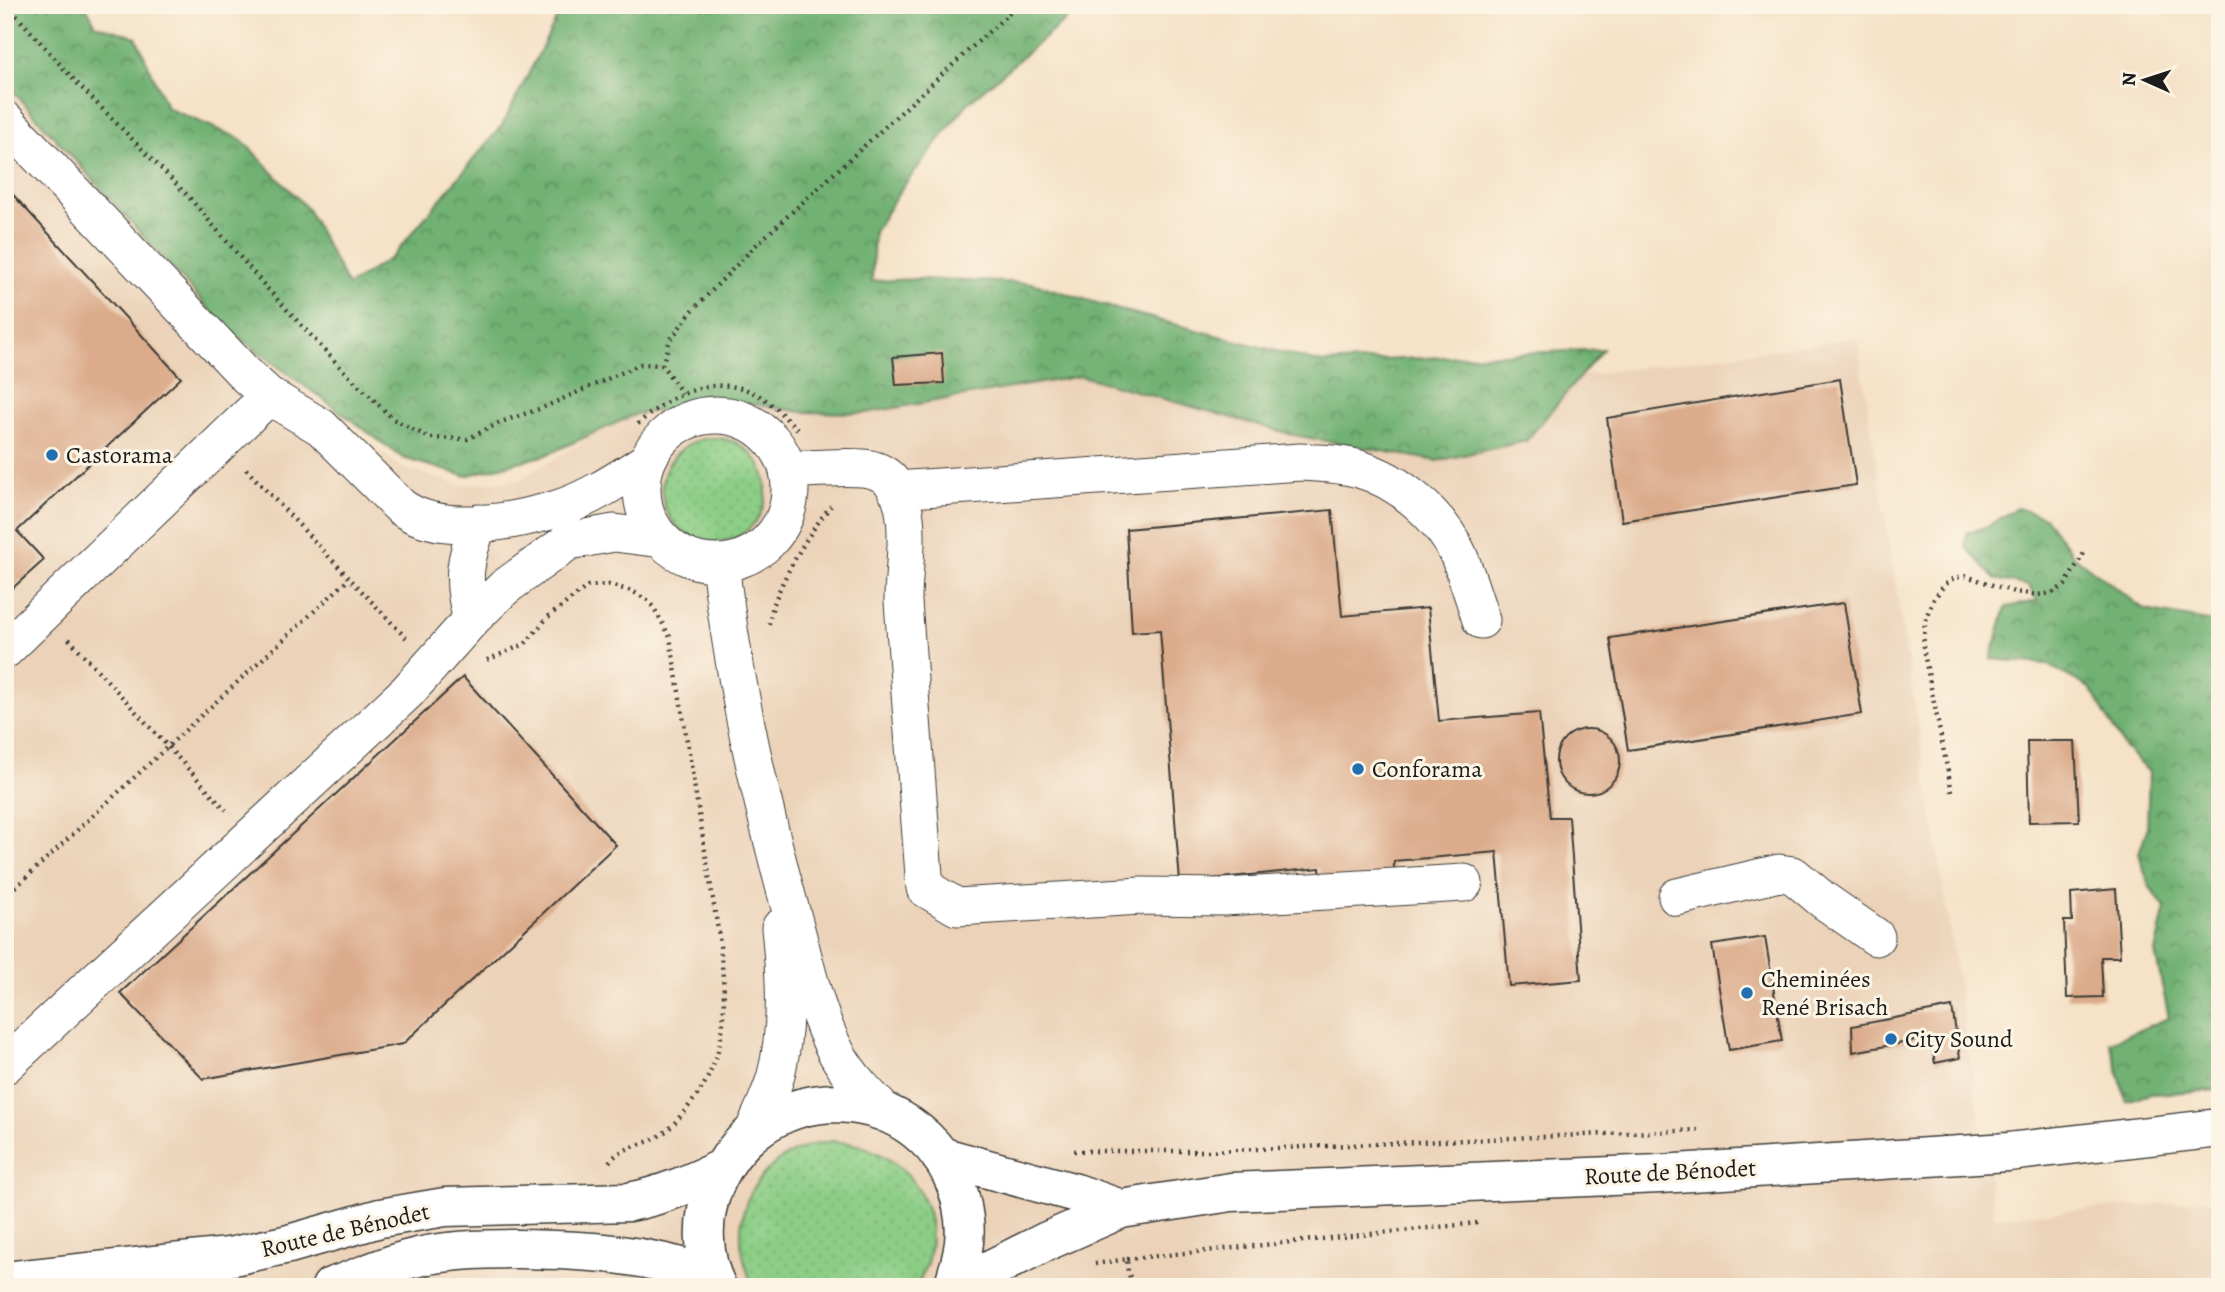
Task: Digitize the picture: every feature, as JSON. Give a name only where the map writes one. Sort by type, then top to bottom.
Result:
[{"type":"main road","points":[[714,1281],[704,1240],[707,1203],[721,1169],[735,1148],[754,1130],[784,1112],[817,1103],[852,1103],[886,1113],[907,1124],[925,1138],[940,1156],[956,1186],[965,1220],[963,1255],[954,1287]]},
{"type":"main road","name":"Route de Bénodet","points":[[954,1287],[1045,1242],[1121,1209],[1231,1192],[1660,1174],[2008,1152],[2220,1128]]},
{"type":"main road","name":"Route de Bénodet","points":[[940,1156],[1076,1193],[1121,1209]]},
{"type":"main road","name":"Route de Bénodet","points":[[5,1281],[229,1257],[289,1244],[380,1218],[426,1209],[629,1202],[681,1188],[721,1169]]},
{"type":"main road","name":"Route de Bénodet","points":[[331,1287],[407,1260],[455,1251],[503,1249],[581,1250],[643,1257],[714,1281]]},
{"type":"street","points":[[5,120],[247,376],[270,396],[321,427],[412,515],[449,524],[479,523],[558,509],[606,488],[647,461]]},
{"type":"street","points":[[5,650],[270,396]]},
{"type":"street","points":[[721,415],[743,420],[763,432],[779,449],[788,470],[790,492],[786,513],[776,533],[760,548],[741,559],[720,563],[698,561],[678,553],[662,539],[650,522],[644,503],[642,482],[647,461],[659,442],[676,426],[697,417],[721,415]]},
{"type":"street","points":[[896,490],[1300,462],[1358,468],[1386,480],[1406,493],[1438,523],[1457,553],[1481,620]]},
{"type":"street","points":[[788,470],[863,468],[878,471],[896,490],[904,506],[908,529],[903,592],[925,888],[957,907],[1141,896],[1224,897],[1464,883]]},
{"type":"street","points":[[472,619],[466,600],[464,568],[468,549],[479,523]]},
{"type":"street","points":[[5,1065],[407,692],[472,619],[505,587],[569,541],[614,533],[662,539]]},
{"type":"street","points":[[720,563],[736,676],[766,822],[814,995],[835,1050],[858,1085],[886,1113]]},
{"type":"street","points":[[754,1130],[769,1097],[776,1073],[783,1004],[779,919],[766,822]]},
{"type":"street","points":[[1677,897],[1779,873],[1793,875],[1823,901],[1876,937]]},
{"type":"path","points":[[7,5],[74,80],[187,195],[265,286],[342,369],[393,419],[430,438],[467,439],[641,363],[662,365],[682,393]]},
{"type":"path","points":[[662,365],[670,340],[692,311],[756,245],[1018,5]]},
{"type":"path","points":[[222,443],[432,664]]},
{"type":"path","points":[[768,635],[770,612],[783,583],[829,508],[836,502]]},
{"type":"path","points":[[1952,792],[1923,648],[1925,620],[1934,599],[1945,583],[1966,576],[2014,592],[2038,595],[2052,593],[2065,585],[2084,553]]},
{"type":"path","points":[[5,897],[349,579]]},
{"type":"path","points":[[483,662],[525,644],[548,617],[587,586],[609,585],[632,591],[647,600],[670,637],[719,936],[723,972],[723,1029],[716,1062],[704,1086],[671,1127],[660,1136],[614,1155],[602,1172],[600,1202]]},
{"type":"path","points":[[44,613],[251,837]]},
{"type":"path","points":[[1065,1150],[1210,1151],[1707,1130]]},
{"type":"path","points":[[1088,1265],[1127,1259],[1128,1273],[1135,1287]]},
{"type":"shaded area","points":[[5,39],[284,369],[337,420],[402,468],[461,485],[519,480],[599,432],[646,395],[1039,342],[1327,410],[1857,338],[1995,1217],[2220,1199],[2220,1287],[5,1287]]},
{"type":"green space","points":[[5,5],[85,5],[96,25],[136,37],[167,108],[241,139],[307,208],[348,286],[393,256],[503,124],[562,8],[566,5],[1083,5],[968,103],[902,188],[874,232],[872,281],[915,279],[1032,283],[1113,308],[1322,363],[1603,349],[1526,441],[1437,461],[1294,435],[1081,376],[865,413],[802,412],[733,401],[636,414],[546,455],[465,476],[403,458],[226,328],[5,82]]},
{"type":"green space","points":[[714,438],[734,442],[751,453],[762,470],[766,490],[762,510],[751,527],[734,538],[714,542],[694,538],[677,527],[666,510],[662,490],[666,470],[677,453],[694,442]]},
{"type":"green space","points":[[2017,508],[2045,517],[2073,555],[2145,610],[2220,623],[2220,1090],[2150,1094],[2126,1101],[2110,1042],[2169,1018],[2155,952],[2165,908],[2149,886],[2139,853],[2147,829],[2149,772],[2124,747],[2090,688],[2046,664],[1991,659],[2006,607],[2037,601],[2029,586],[1995,579],[1965,546],[1967,532],[1984,528]]},
{"type":"green space","points":[[833,1141],[860,1146],[884,1156],[903,1171],[918,1190],[928,1212],[931,1236],[927,1261],[916,1287],[753,1285],[744,1259],[741,1234],[744,1211],[752,1190],[766,1172],[784,1157],[806,1147]]},
{"type":"building","name":"Castorama","points":[[5,186],[181,378],[17,531],[44,560],[5,595]]},
{"type":"building","points":[[942,353],[944,383],[896,385],[893,357]]},
{"type":"building","points":[[1840,379],[1856,485],[1622,521],[1607,418]]},
{"type":"building","name":"Conforama","points":[[1332,510],[1342,616],[1428,608],[1439,721],[1539,713],[1550,817],[1569,817],[1581,980],[1509,986],[1497,852],[1394,861],[1394,878],[1322,885],[1320,868],[1180,882],[1160,630],[1132,632],[1126,529]]},
{"type":"building","points":[[1844,603],[1862,714],[1628,750],[1610,638]]},
{"type":"building","points":[[463,677],[616,845],[403,1044],[203,1079],[120,993]]},
{"type":"building","points":[[1588,729],[1606,735],[1614,743],[1620,761],[1614,779],[1606,787],[1588,793],[1570,787],[1562,779],[1556,761],[1562,743],[1570,735]]},
{"type":"building","points":[[2027,741],[2075,741],[2079,821],[2029,822]]},
{"type":"building","points":[[2116,889],[2120,957],[2101,957],[2103,997],[2067,998],[2064,921],[2072,921],[2071,893]]},
{"type":"building","name":"Cheminées René Brisach","points":[[1765,937],[1782,1041],[1729,1050],[1712,945]]},
{"type":"building","points":[[1952,1007],[1960,1058],[1935,1063],[1930,1038],[1853,1052],[1852,1026]]},
{"type":"place","name":"Castorama","points":[[52,455]]},
{"type":"place","name":"Conforama","points":[[1358,769]]},
{"type":"place","name":"Cheminées René Brisach","points":[[1747,993]]},
{"type":"place","name":"City Sound","points":[[1891,1039]]}]
